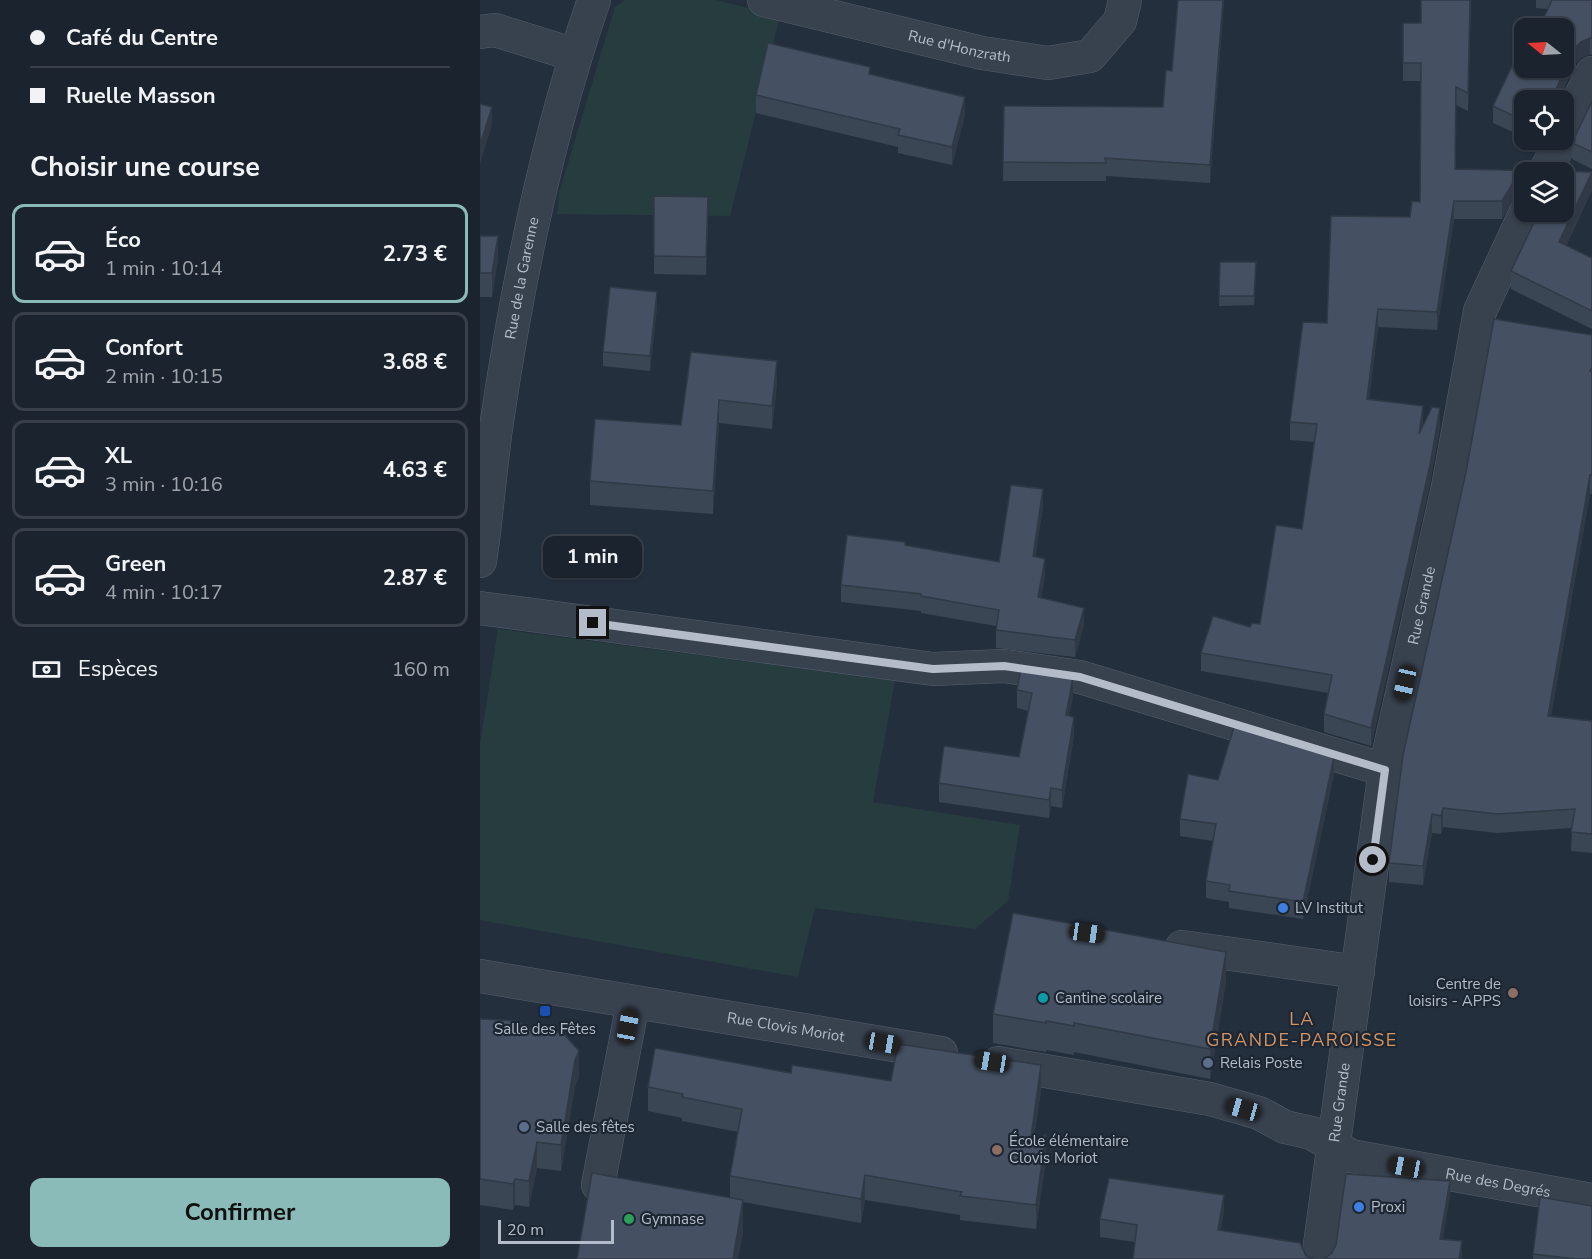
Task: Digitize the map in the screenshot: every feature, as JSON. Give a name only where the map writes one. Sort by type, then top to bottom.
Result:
[{"type":"street","name":"Rue de la Garenne","points":[[481,546],[496,424],[520,275],[575,55],[594,0]]},
{"type":"street","name":"Rue d'Honzrath","points":[[764,0],[982,53],[1048,63],[1090,56],[1120,21],[1125,0]]},
{"type":"street","points":[[485,24],[575,55]]},
{"type":"street","points":[[1574,111],[1592,73]]},
{"type":"street","name":"Rue Grande","points":[[1318,1259],[1385,770],[1448,488],[1480,311],[1522,222]]},
{"type":"street","points":[[480,608],[933,669],[1004,666],[1080,677],[1385,770]]},
{"type":"street","points":[[1156,943],[1358,972]]},
{"type":"street","name":"Rue Clovis Moriot","points":[[480,976],[1210,1099],[1259,1113],[1286,1126],[1312,1133],[1333,1146]]},
{"type":"street","points":[[598,1185],[633,1003]]},
{"type":"street","name":"Rue des Degrés","points":[[1333,1146],[1351,1156],[1592,1200]]},
{"type":"green space","points":[[625,0],[716,0],[780,16],[730,216],[557,214],[559,193],[615,7]]},
{"type":"green space","points":[[498,629],[895,681],[873,802],[1020,825],[1008,901],[975,929],[815,908],[798,977],[480,920],[480,744]]},
{"type":"building","points":[[1178,0],[1223,0],[1210,165],[1105,158],[1106,163],[1003,162],[1004,106],[1163,107],[1166,70],[1172,71]]},
{"type":"building","points":[[1421,0],[1470,0],[1468,93],[1456,87],[1455,169],[1514,170],[1514,181],[1502,201],[1454,201],[1437,312],[1378,309],[1367,399],[1423,406],[1419,434],[1432,407],[1440,408],[1430,465],[1371,728],[1324,714],[1332,675],[1201,653],[1213,616],[1250,627],[1252,623],[1260,624],[1276,525],[1302,529],[1317,424],[1290,422],[1303,322],[1327,323],[1331,216],[1410,217],[1412,201],[1420,202],[1421,63],[1403,63],[1403,23],[1421,23]]},
{"type":"building","points":[[1552,0],[1592,0],[1592,38],[1581,42],[1574,50],[1574,18],[1544,18]]},
{"type":"building","points":[[768,43],[870,67],[869,74],[965,97],[952,147],[898,135],[900,129],[756,95]]},
{"type":"building","points":[[1514,62],[1514,78],[1561,78],[1556,90],[1514,90],[1514,116],[1493,106]]},
{"type":"building","points":[[1592,101],[1592,152],[1574,144],[1574,139]]},
{"type":"building","points":[[480,104],[492,107],[480,145]]},
{"type":"building","points":[[1574,172],[1592,172],[1574,210]]},
{"type":"building","points":[[654,196],[708,197],[706,257],[654,256]]},
{"type":"building","points":[[1534,222],[1568,222],[1559,242],[1592,258],[1592,311],[1511,271]]},
{"type":"building","points":[[480,236],[498,236],[492,273],[480,273]]},
{"type":"building","points":[[1220,262],[1256,262],[1254,296],[1219,296]]},
{"type":"building","points":[[610,287],[657,292],[650,356],[603,352]]},
{"type":"building","points":[[1494,319],[1592,335],[1590,371],[1592,372],[1592,475],[1590,475],[1548,716],[1592,721],[1592,834],[1571,832],[1575,809],[1497,814],[1443,808],[1441,816],[1432,814],[1423,866],[1389,863],[1403,755],[1466,472]]},
{"type":"building","points":[[691,352],[777,361],[772,406],[719,400],[713,491],[590,481],[595,419],[681,425]]},
{"type":"building","points":[[1011,485],[1043,489],[1033,556],[1045,559],[1038,597],[1084,608],[1075,640],[996,630],[999,610],[921,596],[921,594],[841,585],[847,535],[905,542],[905,545],[999,562]]},
{"type":"building","points":[[1021,669],[1073,677],[1066,715],[1074,717],[1062,790],[1051,788],[1049,800],[939,783],[944,746],[1019,757],[1032,693],[1017,690]]},
{"type":"building","points":[[1234,727],[1334,757],[1303,902],[1229,891],[1230,885],[1206,881],[1216,824],[1180,819],[1188,774],[1218,780]]},
{"type":"building","points":[[1013,913],[1226,952],[1210,1049],[1074,1023],[1074,1026],[1046,1021],[1046,1023],[993,1014]]},
{"type":"building","name":"Salle des fêtes","points":[[480,1019],[517,1021],[530,1028],[563,1033],[579,1051],[575,1060],[561,1145],[537,1142],[529,1181],[515,1179],[513,1184],[480,1179]]},
{"type":"building","points":[[898,1044],[1041,1065],[1030,1144],[1046,1134],[1036,1205],[960,1196],[962,1192],[865,1175],[861,1199],[730,1176],[742,1109],[682,1097],[683,1094],[648,1087],[655,1048],[791,1073],[792,1065],[891,1081]]},
{"type":"building","points":[[592,1173],[743,1200],[733,1259],[577,1259]]},
{"type":"building","points":[[1346,1174],[1450,1181],[1440,1239],[1462,1241],[1459,1259],[1324,1259],[1332,1253],[1336,1245]]},
{"type":"building","points":[[1109,1178],[1224,1195],[1218,1230],[1300,1243],[1306,1256],[1314,1259],[1133,1259],[1137,1225],[1100,1219]]},
{"type":"building","points":[[1540,1197],[1592,1206],[1592,1259],[1533,1254]]},
{"type":"place","name":"LV Institut","points":[[1283,908]]},
{"type":"place","name":"Centre de loisirs - APPS","points":[[1513,993]]},
{"type":"place","name":"Cantine scolaire","points":[[1043,998]]},
{"type":"place","name":"Salle des Fêtes","points":[[545,1011]]},
{"type":"place","name":"Relais Poste","points":[[1208,1063]]},
{"type":"place","name":"Salle des fêtes","points":[[524,1127]]},
{"type":"place","name":"École élémentaire Clovis Moriot","points":[[997,1150]]},
{"type":"place","name":"Proxi","points":[[1359,1207]]},
{"type":"place","name":"Gymnase","points":[[629,1219]]},
{"type":"district","name":"LA GRANDE-PAROISSE","points":[[1302,1029]]},
{"type":"route","points":[[593,623],[933,669],[1004,666],[1080,677],[1146,697],[1385,770],[1373,860]]}]
